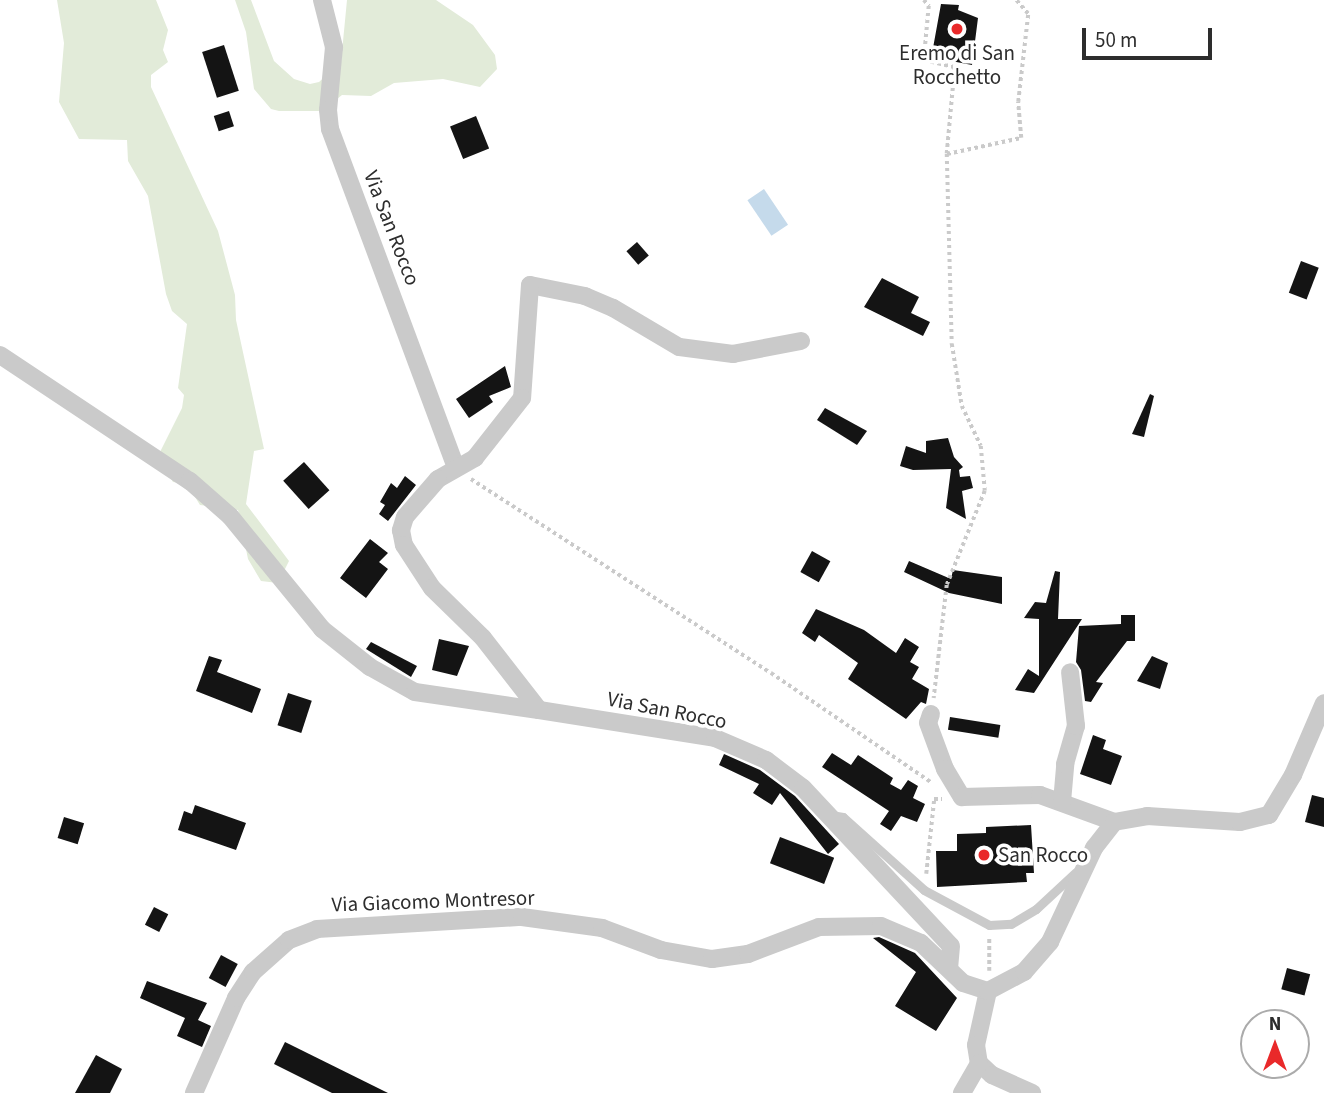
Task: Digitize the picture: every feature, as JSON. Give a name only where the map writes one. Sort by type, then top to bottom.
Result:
[{"type":"street","name":"Via San Rocco","points":[[322,0],[334,47],[331,129],[455,466]]},
{"type":"street","points":[[539,710],[483,638],[432,588],[404,545],[401,530],[405,517],[455,466],[475,458],[522,398],[530,285],[585,296],[613,308],[679,347],[733,354],[801,341]]},
{"type":"street","name":"Via San Rocco","points":[[0,355],[190,481],[230,516],[322,629],[370,667],[415,692],[715,738],[766,760],[803,788],[951,946],[949,968]]},
{"type":"street","points":[[1062,802],[1065,764],[1076,726],[1070,672]]},
{"type":"street","points":[[931,714],[928,723],[945,769],[962,797],[1040,794],[1115,822],[1147,816],[1240,822],[1269,815],[1293,775],[1324,703]]},
{"type":"street","points":[[949,968],[963,983],[989,991],[1024,972],[1050,942],[1089,857],[1115,822]]},
{"type":"street","name":"Via Giacomo Montresor","points":[[194,1093],[236,998],[253,972],[289,940],[317,929],[522,917],[602,928],[661,950],[712,959],[748,954],[819,927],[856,924],[902,932],[949,968]]},
{"type":"street","points":[[989,991],[976,1045],[979,1063],[992,1075],[1032,1093]]},
{"type":"street","points":[[962,1093],[979,1063]]},
{"type":"lane","points":[[826,813],[843,817],[925,890],[989,925],[1012,924],[1036,909],[1089,857]]},
{"type":"path","points":[[924,0],[929,6],[924,60],[955,67],[947,154],[952,344],[962,406],[981,446],[985,491],[947,585],[931,714]]},
{"type":"path","points":[[947,154],[1021,138],[1018,102],[1028,15],[1018,2]]},
{"type":"path","points":[[455,466],[480,488],[771,673],[938,787],[962,797]]},
{"type":"path","points":[[925,890],[934,799],[962,797]]},
{"type":"path","points":[[989,925],[989,991]]},
{"type":"green space","points":[[57,0],[156,0],[168,30],[163,50],[168,62],[151,75],[151,87],[218,231],[235,295],[236,320],[264,449],[254,451],[246,504],[289,561],[278,583],[261,581],[248,559],[238,510],[200,505],[187,484],[173,482],[157,458],[182,408],[184,395],[178,388],[187,324],[172,311],[166,294],[148,196],[128,161],[127,140],[79,139],[59,102],[64,43]]},
{"type":"green space","points":[[235,0],[251,0],[274,61],[294,79],[310,84],[319,82],[341,62],[347,0],[436,0],[473,25],[495,55],[497,69],[480,87],[443,79],[394,83],[371,96],[342,95],[322,111],[271,109],[254,89],[246,32]]},
{"type":"water","points":[[764,189],[788,225],[771,236],[747,200]]},
{"type":"building","name":"Eremo di San Rocchetto","points":[[941,4],[959,5],[958,10],[978,18],[972,65],[946,60],[947,51],[933,48]]},
{"type":"building","points":[[224,45],[239,91],[217,98],[202,52]]},
{"type":"building","points":[[229,111],[234,126],[219,131],[214,116]]},
{"type":"building","points":[[476,116],[489,148],[463,159],[450,126]]},
{"type":"building","points":[[637,242],[649,256],[638,265],[626,251]]},
{"type":"building","points":[[1301,261],[1319,268],[1307,300],[1289,293]]},
{"type":"building","points":[[882,278],[919,297],[911,313],[930,322],[923,336],[864,307]]},
{"type":"building","points":[[505,366],[511,387],[489,396],[493,402],[469,418],[456,399]]},
{"type":"building","points":[[1150,394],[1154,396],[1144,437],[1132,434]]},
{"type":"building","points":[[825,408],[867,431],[857,445],[817,420]]},
{"type":"building","points":[[948,438],[954,457],[963,467],[959,470],[960,477],[970,476],[973,488],[962,491],[966,519],[946,508],[951,469],[913,470],[900,466],[906,446],[926,453],[926,441]]},
{"type":"building","points":[[304,462],[329,490],[309,509],[283,481]]},
{"type":"building","points":[[405,476],[416,485],[388,521],[379,514],[385,505],[380,502],[391,483],[397,488]]},
{"type":"building","points":[[370,539],[388,553],[379,562],[388,569],[366,598],[340,578]]},
{"type":"building","points":[[812,551],[830,561],[819,582],[800,572]]},
{"type":"building","points":[[909,561],[951,579],[953,570],[1002,577],[1002,604],[949,593],[904,572]]},
{"type":"building","points":[[1055,571],[1060,572],[1058,619],[1082,619],[1034,693],[1015,690],[1028,669],[1039,676],[1039,619],[1024,618],[1035,602],[1046,603]]},
{"type":"building","points":[[816,609],[864,630],[896,653],[905,638],[919,647],[910,662],[919,667],[912,679],[929,689],[926,704],[921,702],[906,719],[848,679],[858,663],[819,635],[815,642],[802,633]]},
{"type":"building","points":[[1121,615],[1135,615],[1135,641],[1127,641],[1096,682],[1103,683],[1091,702],[1085,701],[1081,670],[1076,662],[1079,626],[1121,624]]},
{"type":"building","points":[[439,639],[469,646],[457,676],[432,670]]},
{"type":"building","points":[[371,642],[417,666],[411,677],[366,649]]},
{"type":"building","points":[[209,656],[222,660],[217,672],[261,689],[252,713],[196,691]]},
{"type":"building","points":[[1152,656],[1168,663],[1160,689],[1137,681]]},
{"type":"building","points":[[288,693],[312,701],[301,733],[277,725]]},
{"type":"building","points":[[950,717],[1000,725],[998,738],[948,730]]},
{"type":"building","points":[[1093,735],[1106,740],[1103,749],[1122,756],[1111,785],[1080,774]]},
{"type":"building","points":[[832,753],[851,765],[858,755],[893,778],[890,784],[901,790],[908,780],[918,786],[913,798],[925,804],[917,822],[901,816],[891,831],[880,824],[889,811],[822,767]]},
{"type":"building","points":[[724,754],[760,770],[795,796],[839,844],[828,854],[780,793],[772,805],[753,793],[759,784],[719,765]]},
{"type":"building","points":[[1312,795],[1324,798],[1324,827],[1305,822]]},
{"type":"building","points":[[195,805],[246,823],[236,850],[178,830],[184,811],[192,814]]},
{"type":"building","points":[[64,817],[84,823],[78,844],[58,838]]},
{"type":"building","name":"San Rocco","points":[[1031,825],[1034,873],[1026,873],[1027,882],[937,887],[936,851],[957,851],[957,834],[986,833],[986,827]]},
{"type":"building","points":[[780,837],[834,858],[824,884],[770,863]]},
{"type":"building","points":[[154,907],[168,914],[159,932],[145,925]]},
{"type":"building","points":[[879,937],[915,953],[957,998],[936,1031],[895,1006],[916,972],[873,938]]},
{"type":"building","points":[[221,955],[238,964],[226,987],[209,978]]},
{"type":"building","points":[[1287,968],[1310,974],[1304,995],[1281,989]]},
{"type":"building","points":[[147,981],[207,1003],[198,1020],[211,1026],[202,1047],[177,1036],[185,1018],[140,998]]},
{"type":"building","points":[[285,1042],[388,1093],[332,1093],[274,1064]]},
{"type":"building","points":[[96,1055],[122,1069],[110,1093],[75,1093]]},
{"type":"place","name":"Eremo di San Rocchetto","points":[[957,29]]},
{"type":"place","name":"San Rocco","points":[[984,855]]}]
